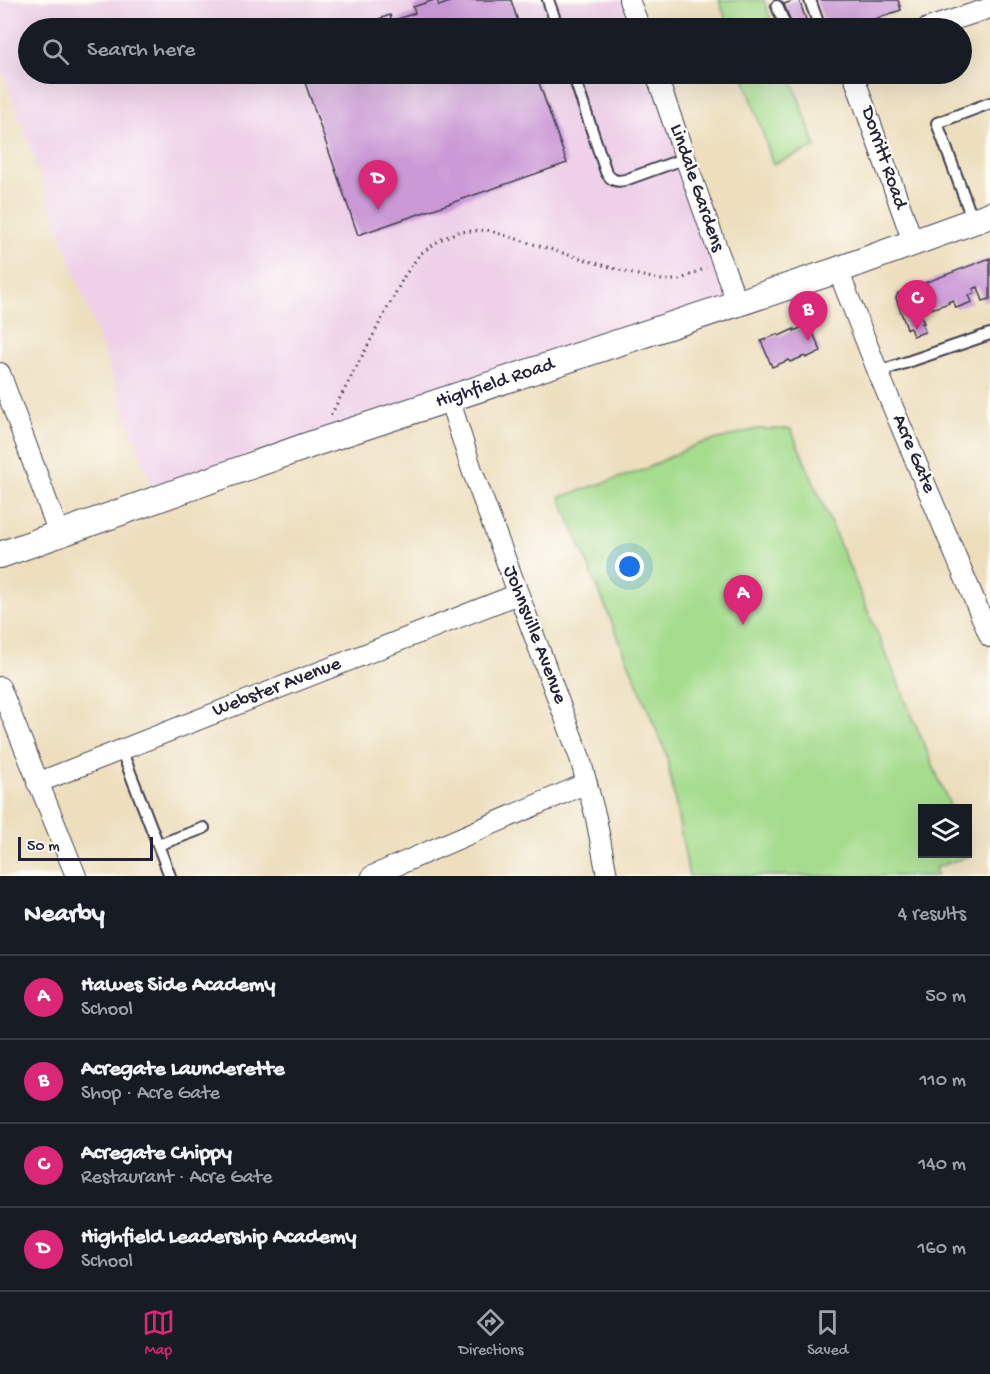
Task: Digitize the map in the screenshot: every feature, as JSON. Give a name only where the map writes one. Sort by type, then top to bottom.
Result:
[{"type":"street","points":[[629,0],[636,18]]},
{"type":"street","points":[[959,18],[990,8]]},
{"type":"street","name":"Lindale Gardens","points":[[660,84],[737,302]]},
{"type":"street","name":"Dorritt Road","points":[[858,84],[913,242]]},
{"type":"street","name":"Highfield Road","points":[[0,555],[315,443],[838,270],[982,218]]},
{"type":"street","name":"Acre Gate","points":[[838,270],[990,637]]},
{"type":"street","points":[[0,373],[59,534]]},
{"type":"street","name":"Johnsville Avenue","points":[[449,398],[472,470],[580,758],[596,818],[607,876]]},
{"type":"street","name":"Webster Avenue","points":[[38,783],[518,594]]},
{"type":"street","points":[[0,687],[76,876]]},
{"type":"street","points":[[372,876],[587,783]]},
{"type":"lane","points":[[548,0],[554,18]]},
{"type":"lane","points":[[810,0],[816,18]]},
{"type":"lane","points":[[777,6],[782,18]]},
{"type":"lane","points":[[576,84],[610,179],[617,182],[686,158]]},
{"type":"lane","points":[[982,218],[937,123],[990,103]]},
{"type":"lane","points":[[879,372],[990,334]]},
{"type":"lane","points":[[121,749],[170,876]]},
{"type":"lane","points":[[158,845],[204,828]]},
{"type":"path","points":[[315,443],[405,275],[420,254],[440,240],[457,232],[487,230],[629,273],[662,280],[679,279],[721,262]]},
{"type":"shaded area","points":[[0,0],[629,0],[636,18],[18,18],[18,84],[660,84],[737,302],[156,499],[0,64]]},
{"type":"green space","points":[[719,0],[764,0],[770,18],[725,18]]},
{"type":"green space","points":[[746,84],[794,84],[816,147],[773,164]]},
{"type":"green space","points":[[757,429],[791,429],[949,804],[918,804],[918,858],[963,858],[935,868],[937,876],[689,876],[666,753],[560,497],[643,470],[695,445]]},
{"type":"building","points":[[434,0],[437,0],[439,6],[455,0],[511,0],[517,18],[401,18],[415,13],[413,7]]},
{"type":"building","points":[[799,0],[805,18],[789,18],[784,4]]},
{"type":"building","points":[[816,0],[898,0],[901,10],[877,18],[822,18]]},
{"type":"building","points":[[305,84],[539,84],[567,163],[358,235]]},
{"type":"building","points":[[990,258],[990,299],[983,301],[978,287],[973,289],[975,293],[969,295],[972,302],[956,308],[953,300],[922,312],[919,311],[925,332],[913,336],[910,328],[907,329],[896,298],[898,293]]},
{"type":"building","points":[[809,324],[821,351],[806,358],[805,356],[790,362],[789,360],[772,367],[761,341]]},
{"type":"place","name":"Highfield Leadership Academy","points":[[378,210]]},
{"type":"place","name":"Acregate Chippy","points":[[917,330]]},
{"type":"place","name":"Acregate Launderette","points":[[808,341]]},
{"type":"place","name":"Hawes Side Academy","points":[[743,625]]}]
